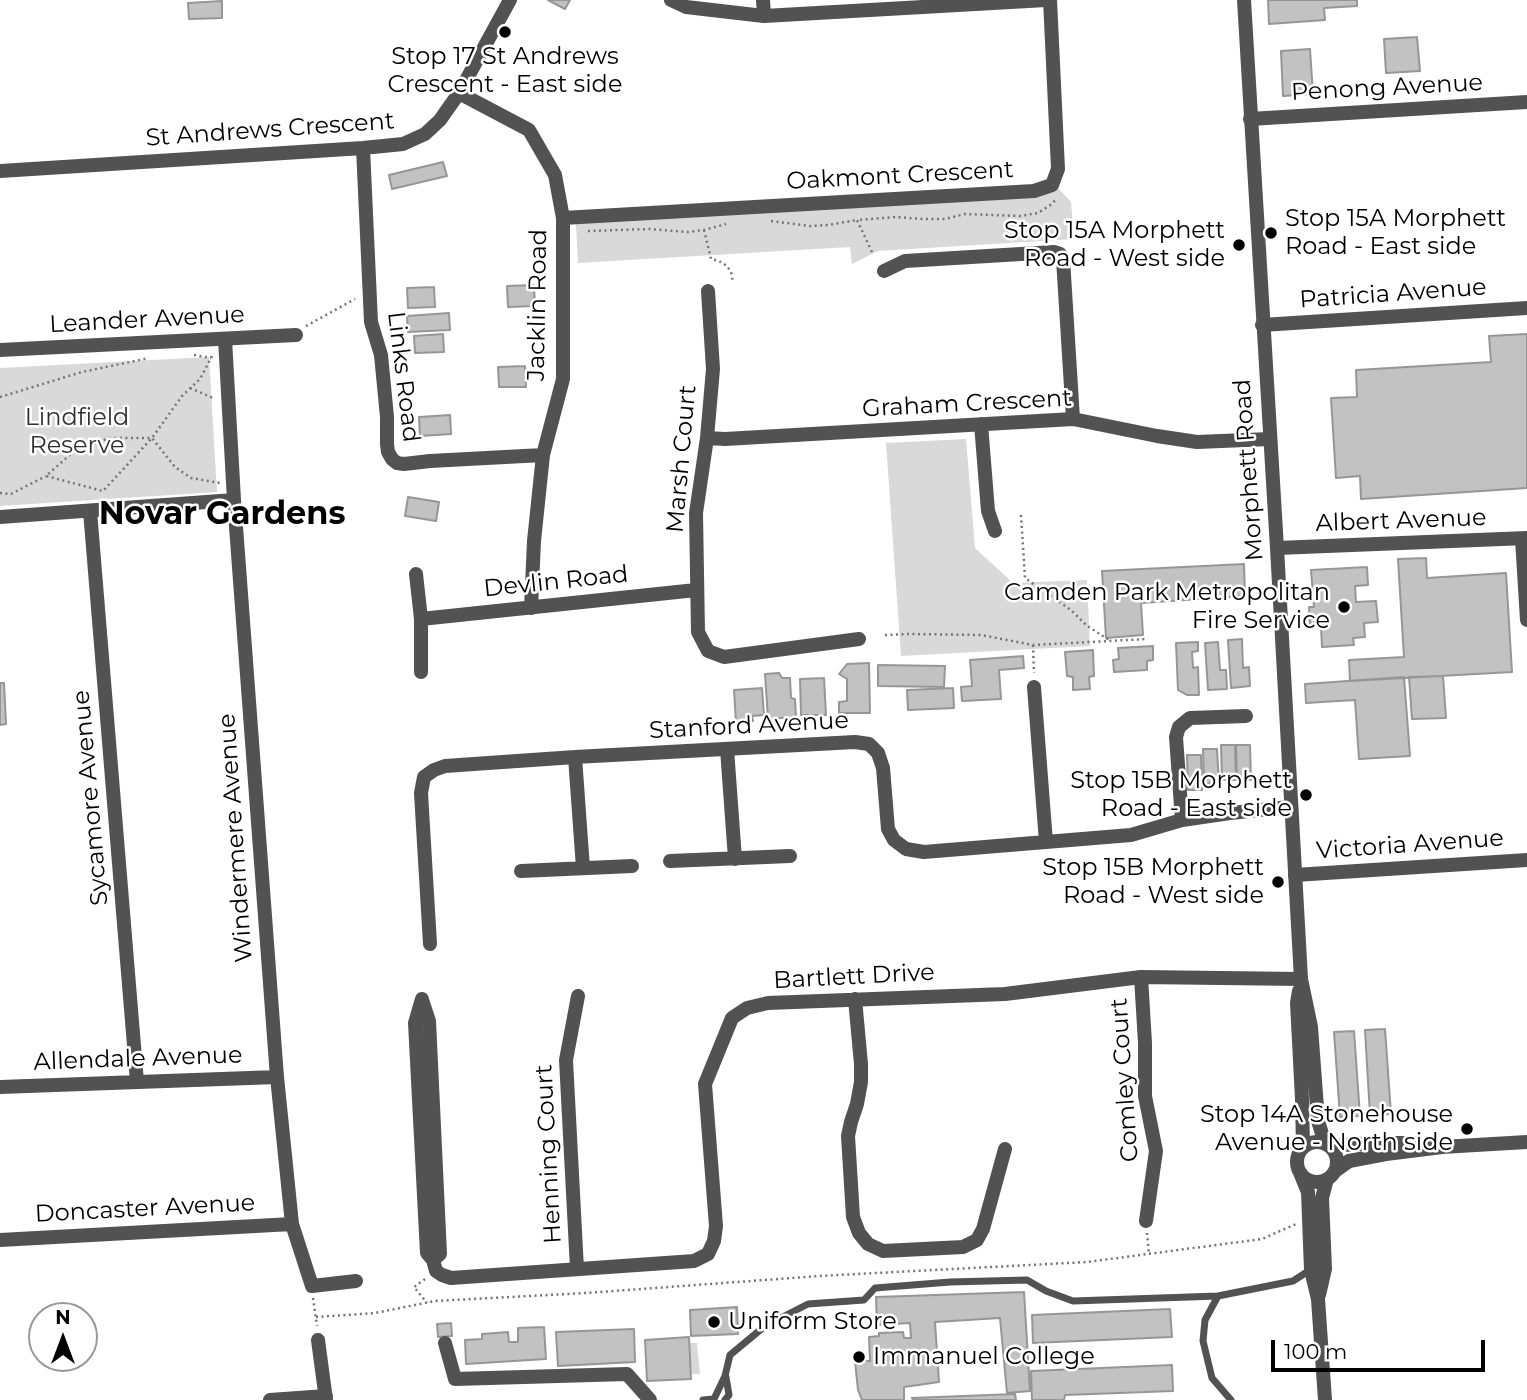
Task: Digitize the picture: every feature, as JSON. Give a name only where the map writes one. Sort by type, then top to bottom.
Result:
[{"type":"street","points":[[671,0],[685,7],[764,16],[1048,0]]},
{"type":"street","points":[[763,0],[764,16]]},
{"type":"street","name":"Oakmont Crescent","points":[[563,218],[1034,191],[1052,185],[1059,169],[1048,0]]},
{"type":"street","name":"Morphett Road","points":[[1244,0],[1301,979],[1311,1027],[1318,1121],[1327,1145]]},
{"type":"street","name":"St Andrews Crescent","points":[[0,171],[404,144],[425,134],[440,120],[459,93],[503,2]]},
{"type":"street","name":"Jacklin Road","points":[[459,93],[529,130],[555,175],[563,218],[563,379],[543,455],[534,541],[531,608]]},
{"type":"street","name":"Penong Avenue","points":[[1250,119],[1527,102]]},
{"type":"street","name":"Links Road","points":[[363,148],[371,322],[381,355],[387,444],[392,459],[404,464],[543,455]]},
{"type":"street","points":[[884,271],[905,261],[1054,252],[1060,254],[1063,259],[1073,419]]},
{"type":"street","name":"Marsh Court","points":[[708,291],[713,369],[707,438],[696,513],[698,632],[708,651],[724,657],[859,639]]},
{"type":"street","name":"Patricia Avenue","points":[[1262,325],[1527,309]]},
{"type":"street","name":"Leander Avenue","points":[[0,350],[296,335]]},
{"type":"street","name":"Windermere Avenue","points":[[225,339],[234,500],[277,1077],[292,1224],[312,1286]]},
{"type":"street","name":"Graham Crescent","points":[[707,438],[738,439],[1073,419],[1197,442],[1270,439]]},
{"type":"street","points":[[981,424],[988,512],[995,531]]},
{"type":"street","points":[[0,517],[234,500]]},
{"type":"street","name":"Sycamore Avenue","points":[[90,512],[138,1082]]},
{"type":"street","points":[[1525,538],[1527,620]]},
{"type":"street","name":"Albert Avenue","points":[[1277,548],[1525,538]]},
{"type":"street","points":[[416,574],[421,619],[421,673]]},
{"type":"street","name":"Devlin Road","points":[[421,619],[696,590]]},
{"type":"street","points":[[1034,681],[1046,842]]},
{"type":"street","points":[[1182,820],[1176,737],[1179,727],[1190,718],[1246,716]]},
{"type":"street","name":"Stanford Avenue","points":[[430,944],[421,793],[424,777],[444,766],[855,742],[869,744],[878,753],[883,768],[888,829],[894,840],[906,849],[924,852],[1131,835],[1182,820],[1290,807]]},
{"type":"street","points":[[727,749],[735,859]]},
{"type":"street","points":[[575,757],[583,868]]},
{"type":"street","points":[[670,862],[790,856]]},
{"type":"street","name":"Victoria Avenue","points":[[1295,875],[1527,860]]},
{"type":"street","points":[[521,871],[632,866]]},
{"type":"street","name":"Bartlett Drive","points":[[434,1265],[442,1275],[451,1278],[694,1261],[708,1254],[715,1241],[716,1226],[705,1084],[733,1018],[747,1008],[768,1003],[1005,993],[1141,977],[1301,979]]},
{"type":"street","name":"Comley Court","points":[[1141,977],[1146,1043],[1146,1096],[1156,1142],[1146,1221]]},
{"type":"street","name":"Morphett Road","points":[[1301,979],[1297,1003],[1303,1147]]},
{"type":"street","name":"Henning Court","points":[[577,1269],[566,1059],[578,996]]},
{"type":"street","points":[[422,999],[429,1021],[440,1254],[434,1265],[427,1253],[415,1023],[422,999]]},
{"type":"street","points":[[855,999],[861,1082],[848,1136],[853,1217],[859,1233],[868,1244],[883,1251],[963,1247],[977,1240],[984,1229],[1005,1149]]},
{"type":"street","name":"Allendale Avenue","points":[[0,1087],[277,1077]]},
{"type":"street","points":[[1325,1400],[1318,1299],[1311,1270],[1308,1192],[1297,1168],[1298,1153],[1310,1143],[1318,1142],[1327,1145],[1410,1143],[1442,1147]]},
{"type":"street","points":[[1301,1175],[1315,1182],[1331,1175],[1349,1161],[1386,1154],[1442,1147],[1527,1142]]},
{"type":"street","points":[[1318,1299],[1325,1269],[1322,1198],[1337,1163],[1336,1155],[1327,1145]]},
{"type":"street","name":"Doncaster Avenue","points":[[0,1240],[292,1224]]},
{"type":"street","points":[[312,1286],[356,1281]]},
{"type":"street","points":[[270,1400],[326,1398],[318,1340]]},
{"type":"street","points":[[445,1343],[455,1379],[627,1374],[650,1400]]},
{"type":"lane","points":[[703,1400],[714,1399],[725,1376],[730,1355],[765,1326],[808,1304],[864,1300],[875,1288],[1027,1280],[1046,1291],[1073,1301],[1218,1296],[1293,1281],[1311,1270]]},
{"type":"lane","points":[[1218,1296],[1205,1321],[1203,1341],[1212,1378],[1231,1400]]},
{"type":"lane","points":[[724,1400],[729,1395],[725,1376]]},
{"type":"path","points":[[769,221],[810,226],[896,217],[944,219],[965,214],[1020,216],[1038,213],[1058,197]]},
{"type":"path","points":[[857,220],[872,252]]},
{"type":"path","points":[[588,224],[588,232],[649,229],[688,232],[729,223]]},
{"type":"path","points":[[704,230],[711,259],[727,266],[733,283]]},
{"type":"path","points":[[296,335],[307,325],[370,291]]},
{"type":"path","points":[[46,476],[103,491],[152,438],[182,396],[200,379],[215,351]]},
{"type":"path","points":[[189,355],[211,358]]},
{"type":"path","points":[[0,397],[82,372],[150,358]]},
{"type":"path","points":[[190,388],[229,405]]},
{"type":"path","points":[[0,493],[11,494],[46,476],[72,453],[110,438],[152,438]]},
{"type":"path","points":[[152,438],[175,467],[191,478],[223,485]]},
{"type":"path","points":[[1021,515],[1025,578],[1110,641]]},
{"type":"path","points":[[884,635],[981,635],[1033,645],[1146,639]]},
{"type":"path","points":[[1033,645],[1034,681]]},
{"type":"path","points":[[1146,1221],[1149,1254]]},
{"type":"path","points":[[316,1317],[374,1313],[426,1303],[819,1276],[1087,1262],[1262,1238],[1296,1224]]},
{"type":"path","points":[[426,1303],[414,1287],[434,1265]]},
{"type":"path","points":[[312,1286],[318,1340]]},
{"type":"green space","points":[[1057,187],[1071,202],[1074,239],[878,251],[852,264],[850,247],[578,263],[576,224]]},
{"type":"green space","name":"Lindfield Reserve","points":[[209,357],[217,492],[0,506],[0,368]]},
{"type":"green space","points":[[966,439],[975,548],[1013,583],[1087,580],[1090,646],[901,656],[886,443]]},
{"type":"green space","points":[[689,1343],[697,1343],[700,1374],[691,1374]]},
{"type":"building","points":[[548,0],[570,0],[565,9]]},
{"type":"building","points":[[1268,0],[1357,0],[1357,6],[1324,8],[1325,20],[1269,24]]},
{"type":"building","points":[[222,1],[222,18],[189,19],[188,3]]},
{"type":"building","points":[[1417,37],[1420,71],[1386,73],[1384,39]]},
{"type":"building","points":[[1310,49],[1313,94],[1283,96],[1281,51]]},
{"type":"building","points":[[443,162],[447,176],[392,189],[389,175]]},
{"type":"building","points":[[534,285],[535,306],[508,307],[507,286]]},
{"type":"building","points":[[434,287],[435,307],[408,308],[407,288]]},
{"type":"building","points":[[449,313],[450,330],[408,332],[407,316]]},
{"type":"building","points":[[443,334],[444,352],[415,353],[414,336]]},
{"type":"building","points":[[1527,334],[1527,488],[1361,499],[1360,476],[1336,478],[1331,398],[1357,397],[1356,370],[1491,362],[1489,336]]},
{"type":"building","points":[[525,366],[526,387],[499,387],[498,367]]},
{"type":"building","points":[[450,415],[451,434],[420,436],[419,417]]},
{"type":"building","points":[[408,497],[439,502],[436,521],[405,516]]},
{"type":"building","points":[[1426,558],[1427,578],[1506,573],[1512,672],[1350,681],[1349,660],[1404,657],[1398,559]]},
{"type":"building","points":[[1244,564],[1245,596],[1141,603],[1143,635],[1106,638],[1102,571]]},
{"type":"building","name":"Camden Park Metropolitan Fire Service","points":[[1367,567],[1368,585],[1355,586],[1356,602],[1376,601],[1378,622],[1364,623],[1365,637],[1353,638],[1354,645],[1322,647],[1321,626],[1310,627],[1309,607],[1314,607],[1311,570]]},
{"type":"building","points":[[1242,639],[1243,668],[1249,667],[1250,686],[1231,688],[1228,640]]},
{"type":"building","points":[[1198,642],[1198,651],[1192,652],[1193,668],[1198,667],[1199,695],[1187,695],[1178,690],[1176,643]]},
{"type":"building","points":[[1218,642],[1220,670],[1226,670],[1227,689],[1208,690],[1205,643]]},
{"type":"building","points":[[1153,646],[1153,660],[1147,661],[1147,670],[1114,672],[1113,660],[1119,659],[1118,648]]},
{"type":"building","points":[[1093,650],[1094,676],[1089,677],[1090,689],[1073,690],[1073,677],[1067,676],[1065,652]]},
{"type":"building","points":[[1023,656],[1024,668],[999,670],[1001,699],[962,701],[961,687],[972,686],[970,660]]},
{"type":"building","points":[[869,663],[870,713],[839,713],[839,702],[847,701],[847,679],[839,674],[847,664]]},
{"type":"building","points":[[878,665],[945,666],[944,687],[878,686]]},
{"type":"building","points":[[779,673],[782,678],[790,678],[796,717],[768,719],[765,674]]},
{"type":"building","points":[[1443,676],[1446,718],[1412,719],[1409,677]]},
{"type":"building","points":[[1404,677],[1410,756],[1359,759],[1355,700],[1306,703],[1305,684]]},
{"type":"building","points":[[824,678],[826,715],[801,715],[800,679]]},
{"type":"building","points":[[0,683],[4,683],[6,724],[0,725]]},
{"type":"building","points":[[762,688],[764,715],[752,716],[753,721],[736,722],[734,690]]},
{"type":"building","points":[[953,688],[954,708],[908,710],[907,690]]},
{"type":"building","points":[[1221,745],[1235,745],[1236,780],[1222,780]]},
{"type":"building","points":[[1236,745],[1250,745],[1251,780],[1237,780]]},
{"type":"building","points":[[1203,749],[1217,749],[1219,783],[1204,784]]},
{"type":"building","points":[[1187,755],[1201,755],[1202,790],[1188,790]]},
{"type":"building","points":[[1385,1029],[1391,1114],[1370,1115],[1365,1030]]},
{"type":"building","points":[[1354,1031],[1360,1116],[1340,1117],[1334,1032]]},
{"type":"building","points":[[1024,1292],[1030,1391],[1007,1393],[1000,1318],[935,1322],[939,1382],[904,1387],[904,1400],[862,1400],[858,1390],[855,1361],[870,1361],[869,1337],[879,1336],[879,1333],[903,1332],[904,1338],[911,1338],[910,1323],[877,1325],[876,1297]]},
{"type":"building","name":"Uniform Store","points":[[737,1307],[738,1334],[691,1336],[690,1310]]},
{"type":"building","points":[[1170,1309],[1172,1337],[1033,1343],[1032,1315]]},
{"type":"building","points":[[451,1323],[452,1336],[438,1337],[437,1324]]},
{"type":"building","points":[[544,1327],[546,1359],[466,1364],[465,1340],[482,1339],[482,1334],[508,1332],[509,1342],[518,1342],[518,1328]]},
{"type":"building","points":[[634,1329],[635,1362],[558,1366],[556,1332]]},
{"type":"building","points":[[689,1337],[691,1379],[647,1381],[645,1340]]},
{"type":"building","points":[[1172,1365],[1173,1391],[1065,1395],[1064,1400],[1032,1400],[1031,1371]]},
{"type":"building","points":[[1015,1394],[1016,1400],[912,1398]]},
{"type":"place","name":"Stop 17 St Andrews Crescent - East side","points":[[505,32]]},
{"type":"place","name":"Stop 15A Morphett Road - East side","points":[[1271,233]]},
{"type":"place","name":"Stop 15A Morphett Road - West side","points":[[1239,245]]},
{"type":"place","name":"Camden Park Metropolitan Fire Service","points":[[1344,607]]},
{"type":"place","name":"Stop 15B Morphett Road - East side","points":[[1306,795]]},
{"type":"place","name":"Stop 15B Morphett Road - West side","points":[[1278,882]]},
{"type":"place","name":"Stop 14A Stonehouse Avenue - North side","points":[[1467,1129]]},
{"type":"place","name":"Uniform Store","points":[[714,1322]]},
{"type":"place","name":"Immanuel College","points":[[859,1357]]},
{"type":"district","name":"Novar Gardens","points":[[222,515]]}]
